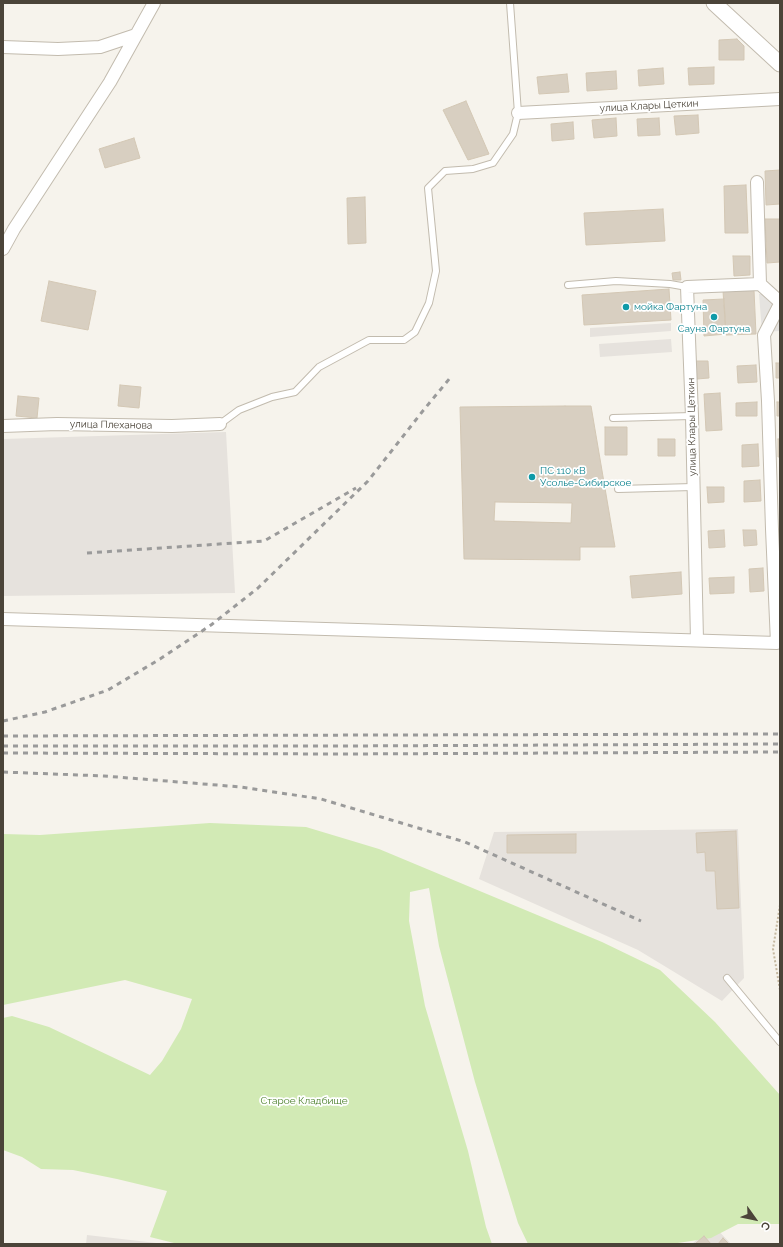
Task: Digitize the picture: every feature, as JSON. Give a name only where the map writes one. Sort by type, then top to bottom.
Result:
[{"type":"street","points":[[3,249],[8,228],[110,82],[154,3]]},
{"type":"street","points":[[714,3],[780,64]]},
{"type":"street","points":[[3,47],[58,49],[100,47],[136,35]]},
{"type":"street","name":"улица Клары Цеткин","points":[[518,113],[780,99]]},
{"type":"street","points":[[3,619],[777,643],[768,401],[764,335],[780,303],[760,284],[757,182]]},
{"type":"street","points":[[687,287],[760,284]]},
{"type":"street","name":"улица Клары Цеткин","points":[[687,287],[692,416],[697,640]]},
{"type":"street","name":"улица Плеханова","points":[[3,426],[57,424],[172,426],[220,424]]},
{"type":"lane","points":[[220,424],[239,410],[272,397],[295,392],[319,367],[369,340],[404,340],[415,332],[429,302],[436,271],[428,188],[445,171],[473,169],[493,164],[513,134],[518,113],[510,3]]},
{"type":"lane","points":[[568,285],[616,281],[670,284],[687,287]]},
{"type":"lane","points":[[613,418],[692,416]]},
{"type":"lane","points":[[618,489],[693,487]]},
{"type":"lane","points":[[727,978],[780,1042]]},
{"type":"path","points":[[780,905],[773,949],[780,990]]},
{"type":"shaded area","points":[[780,292],[780,331],[762,332],[759,294]]},
{"type":"shaded area","points":[[671,323],[671,331],[590,337],[590,328]]},
{"type":"shaded area","points":[[671,339],[672,352],[600,357],[599,344]]},
{"type":"shaded area","points":[[226,432],[235,593],[3,596],[3,439]]},
{"type":"shaded area","points":[[738,829],[744,978],[722,1001],[638,950],[479,879],[494,832]]},
{"type":"shaded area","points":[[713,1225],[731,1244],[692,1244]]},
{"type":"shaded area","points":[[87,1235],[165,1244],[86,1244]]},
{"type":"green space","name":"Старое Кладбище","points":[[210,823],[306,827],[379,849],[602,942],[660,970],[715,1022],[780,1095],[780,1224],[738,1224],[711,1238],[671,1244],[528,1244],[518,1223],[475,1082],[439,946],[429,888],[410,892],[409,921],[425,1006],[468,1151],[486,1227],[492,1244],[178,1244],[150,1237],[167,1191],[73,1170],[41,1169],[22,1157],[3,1150],[3,1018],[12,1016],[49,1027],[150,1075],[162,1061],[181,1029],[192,999],[125,980],[3,1005],[3,834],[40,835]]},
{"type":"building","points":[[737,39],[744,46],[744,60],[719,60],[719,40]]},
{"type":"building","points":[[714,67],[714,84],[689,85],[688,68]]},
{"type":"building","points":[[663,68],[664,84],[639,86],[638,70]]},
{"type":"building","points":[[616,71],[617,89],[587,91],[586,73]]},
{"type":"building","points":[[567,74],[569,92],[539,94],[537,77]]},
{"type":"building","points":[[466,101],[489,154],[468,160],[443,110]]},
{"type":"building","points":[[698,115],[699,133],[676,135],[674,116]]},
{"type":"building","points":[[616,118],[617,136],[594,138],[592,120]]},
{"type":"building","points":[[659,118],[660,135],[638,136],[637,119]]},
{"type":"building","points":[[573,122],[574,139],[552,141],[551,124]]},
{"type":"building","points":[[134,138],[140,158],[105,168],[99,149]]},
{"type":"building","points":[[780,170],[780,204],[766,205],[765,171]]},
{"type":"building","points":[[746,185],[748,233],[725,233],[724,186]]},
{"type":"building","points":[[365,197],[366,243],[348,244],[347,198]]},
{"type":"building","points":[[663,209],[665,241],[586,245],[584,213]]},
{"type":"building","points":[[765,219],[780,219],[780,262],[767,263]]},
{"type":"building","points":[[733,256],[750,256],[750,275],[734,276]]},
{"type":"building","points":[[680,272],[681,280],[673,280],[672,273]]},
{"type":"building","points":[[49,281],[96,291],[88,330],[41,321]]},
{"type":"building","name":"мойка Фартуна","points":[[669,289],[671,320],[584,325],[582,295]]},
{"type":"building","points":[[754,290],[756,334],[726,335],[723,291]]},
{"type":"building","name":"Сауна Фартуна","points":[[724,299],[726,334],[704,336],[703,300]]},
{"type":"building","points":[[696,361],[708,361],[709,378],[697,379]]},
{"type":"building","points":[[776,363],[780,363],[780,378],[776,378]]},
{"type":"building","points":[[756,365],[757,382],[738,383],[737,366]]},
{"type":"building","points":[[120,385],[141,387],[139,408],[118,406]]},
{"type":"building","points":[[720,393],[722,430],[706,431],[704,394]]},
{"type":"building","points":[[18,396],[39,398],[37,418],[16,416]]},
{"type":"building","points":[[757,402],[757,416],[736,416],[736,403]]},
{"type":"building","points":[[777,402],[780,402],[780,416],[777,416]]},
{"type":"building","name":"ПС 110 кВ Усолье-Сибирское","points":[[591,406],[615,547],[580,547],[580,560],[464,559],[460,407]]},
{"type":"building","points":[[605,427],[627,427],[627,455],[605,455]]},
{"type":"building","points":[[658,439],[675,439],[675,456],[658,456]]},
{"type":"building","points":[[778,439],[780,439],[780,457],[778,457]]},
{"type":"building","points":[[758,444],[759,466],[742,467],[742,445]]},
{"type":"building","points":[[760,480],[761,501],[744,502],[744,481]]},
{"type":"building","points":[[707,487],[724,487],[724,502],[708,503]]},
{"type":"building","points":[[495,502],[572,503],[571,523],[494,521]]},
{"type":"building","points":[[724,530],[725,547],[709,548],[708,531]]},
{"type":"building","points":[[743,530],[756,530],[757,545],[744,546]]},
{"type":"building","points":[[763,568],[764,591],[750,592],[749,569]]},
{"type":"building","points":[[681,572],[682,594],[632,598],[630,576]]},
{"type":"building","points":[[734,577],[734,593],[710,594],[709,578]]},
{"type":"building","points":[[736,831],[739,908],[717,909],[715,871],[706,871],[705,852],[697,853],[696,833]]},
{"type":"building","points":[[576,834],[576,853],[507,853],[507,835]]},
{"type":"building","points":[[704,1236],[711,1244],[695,1244]]},
{"type":"building","points":[[723,1238],[729,1244],[718,1244]]},
{"type":"railway","points":[[3,721],[45,712],[108,690],[160,659],[211,625],[258,588],[368,481],[450,378]]},
{"type":"railway","points":[[87,553],[264,541],[356,488]]},
{"type":"railway","points":[[3,736],[780,734]]},
{"type":"railway","points":[[3,746],[780,744]]},
{"type":"railway","points":[[3,753],[342,754],[780,752]]},
{"type":"railway","points":[[3,772],[104,776],[241,787],[321,799],[465,842],[641,921]]},
{"type":"place","name":"мойка Фартуна","points":[[626,307]]},
{"type":"place","name":"Сауна Фартуна","points":[[714,317]]},
{"type":"place","name":"ПС 110 кВ Усолье-Сибирское","points":[[532,477]]}]
